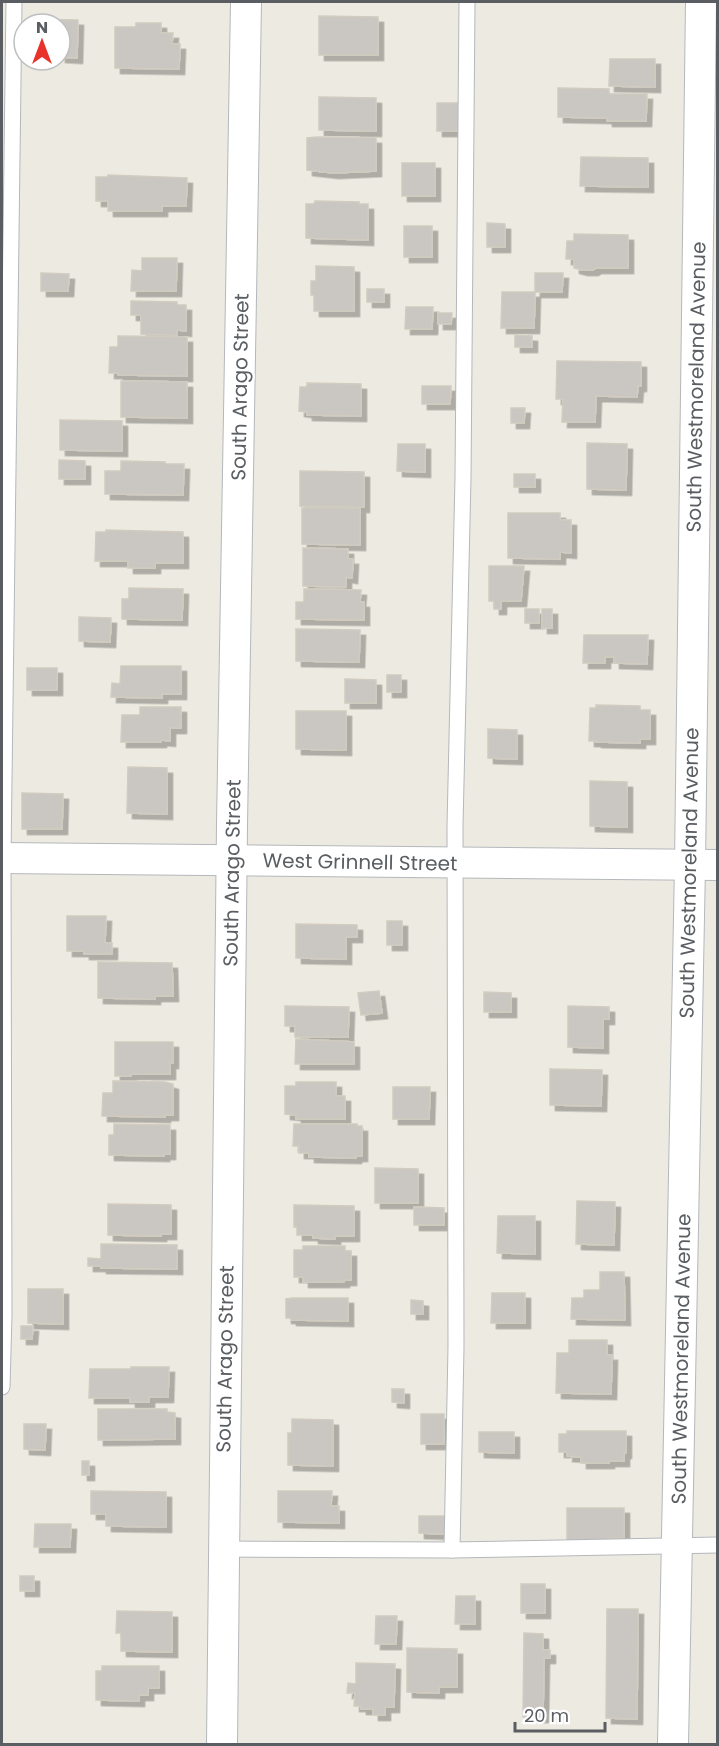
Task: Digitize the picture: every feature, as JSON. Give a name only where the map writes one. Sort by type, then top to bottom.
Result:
[{"type":"street","name":"South Arago Street","points":[[222,1744],[232,861],[246,2]]},
{"type":"street","name":"South Westmoreland Avenue","points":[[673,1744],[677,1545],[704,865],[701,2]]},
{"type":"street","name":"West Grinnell Street","points":[[2,858],[704,865]]},
{"type":"lane","points":[[2,1387],[4,1315],[2,858],[14,2]]},
{"type":"lane","points":[[452,1550],[456,1347],[455,826],[463,478],[467,2]]},
{"type":"lane","points":[[223,1549],[452,1550],[717,1545]]},
{"type":"building","points":[[319,16],[378,17],[378,55],[319,55]]},
{"type":"building","points":[[72,20],[78,20],[77,58],[72,58]]},
{"type":"building","points":[[136,23],[161,23],[161,33],[173,33],[172,44],[180,44],[179,69],[115,68],[115,27],[136,27]]},
{"type":"building","points":[[610,59],[655,59],[655,87],[609,86]]},
{"type":"building","points":[[558,88],[609,89],[609,94],[647,94],[646,121],[558,117]]},
{"type":"building","points":[[319,97],[376,98],[376,131],[319,130]]},
{"type":"building","points":[[437,103],[466,103],[466,131],[437,131]]},
{"type":"building","points":[[307,138],[376,138],[376,171],[333,173],[307,170]]},
{"type":"building","points":[[581,157],[648,158],[648,187],[580,186]]},
{"type":"building","points":[[402,163],[435,163],[435,196],[402,196]]},
{"type":"building","points":[[108,175],[187,178],[186,206],[162,206],[162,211],[108,211],[108,201],[96,201],[96,177],[108,177]]},
{"type":"building","points":[[315,201],[368,204],[368,240],[306,238],[306,204],[314,204]]},
{"type":"building","points":[[487,223],[505,224],[505,247],[487,247]]},
{"type":"building","points":[[404,226],[432,226],[432,257],[404,257]]},
{"type":"building","points":[[574,234],[628,235],[628,268],[582,270],[574,268],[574,259],[566,259],[567,241],[574,241]]},
{"type":"building","points":[[142,258],[177,258],[176,291],[131,291],[132,270],[142,271]]},
{"type":"building","points":[[316,266],[354,267],[354,311],[314,311],[311,281],[316,281]]},
{"type":"building","points":[[41,273],[69,274],[68,291],[41,291]]},
{"type":"building","points":[[535,273],[563,273],[562,292],[535,292]]},
{"type":"building","points":[[367,289],[384,289],[384,302],[367,302]]},
{"type":"building","points":[[502,292],[535,292],[534,328],[501,328]]},
{"type":"building","points":[[131,301],[177,302],[177,305],[186,305],[186,331],[177,330],[177,335],[141,334],[141,315],[131,315]]},
{"type":"building","points":[[406,307],[433,307],[432,329],[405,329]]},
{"type":"building","points":[[438,313],[452,313],[451,324],[438,324]]},
{"type":"building","points":[[515,335],[532,336],[532,347],[515,347]]},
{"type":"building","points":[[118,336],[187,337],[187,376],[109,373],[110,347],[118,347]]},
{"type":"building","points":[[557,361],[641,362],[641,386],[638,386],[637,397],[596,396],[595,422],[562,422],[563,399],[556,399]]},
{"type":"building","points":[[121,381],[187,382],[187,418],[121,417]]},
{"type":"building","points":[[307,383],[361,384],[361,416],[307,415],[307,412],[299,411],[300,387],[307,387]]},
{"type":"building","points":[[422,386],[451,386],[450,404],[422,404]]},
{"type":"building","points":[[511,408],[525,408],[524,423],[511,423]]},
{"type":"building","points":[[60,420],[122,421],[122,451],[60,450]]},
{"type":"building","points":[[587,443],[627,444],[626,490],[587,489]]},
{"type":"building","points":[[398,444],[425,444],[425,472],[397,471]]},
{"type":"building","points":[[59,460],[85,461],[85,479],[59,479]]},
{"type":"building","points":[[121,461],[184,464],[183,495],[105,494],[105,471],[121,471]]},
{"type":"building","points":[[300,471],[364,472],[364,507],[300,506]]},
{"type":"building","points":[[514,474],[535,474],[535,487],[514,487]]},
{"type":"building","points":[[302,508],[360,508],[360,545],[302,544]]},
{"type":"building","points":[[508,513],[560,513],[560,520],[571,520],[571,553],[560,552],[560,559],[508,558]]},
{"type":"building","points":[[106,530],[183,532],[183,563],[155,563],[155,568],[128,568],[128,561],[95,561],[96,532],[106,532]]},
{"type":"building","points":[[303,548],[348,549],[348,559],[353,559],[352,578],[346,577],[346,587],[303,586]]},
{"type":"building","points":[[489,566],[524,566],[521,601],[501,601],[501,609],[494,609],[494,601],[489,601]]},
{"type":"building","points":[[129,588],[183,589],[182,620],[122,619],[122,599],[129,599]]},
{"type":"building","points":[[304,589],[361,590],[360,602],[364,602],[364,620],[296,619],[296,602],[304,602]]},
{"type":"building","points":[[525,609],[539,609],[539,623],[525,623]]},
{"type":"building","points":[[542,609],[552,609],[552,628],[542,628]]},
{"type":"building","points":[[79,617],[111,618],[110,642],[79,641]]},
{"type":"building","points":[[296,629],[360,630],[359,662],[296,661]]},
{"type":"building","points":[[584,635],[648,635],[647,664],[614,663],[614,657],[605,657],[605,663],[583,663]]},
{"type":"building","points":[[121,666],[181,666],[181,694],[162,694],[162,698],[111,697],[112,683],[120,684]]},
{"type":"building","points":[[27,668],[57,668],[57,690],[27,690]]},
{"type":"building","points":[[387,675],[401,675],[401,692],[387,692]]},
{"type":"building","points":[[345,679],[376,680],[376,703],[345,703]]},
{"type":"building","points":[[596,705],[640,706],[640,710],[650,710],[650,739],[640,739],[640,743],[589,741],[590,708],[596,708]]},
{"type":"building","points":[[140,707],[181,707],[181,728],[170,728],[170,741],[121,742],[122,715],[140,715]]},
{"type":"building","points":[[296,711],[346,711],[346,750],[296,749]]},
{"type":"building","points":[[488,729],[517,730],[517,759],[488,758]]},
{"type":"building","points":[[128,767],[167,768],[167,814],[127,813]]},
{"type":"building","points":[[590,781],[627,782],[627,827],[590,826]]},
{"type":"building","points":[[22,793],[63,794],[62,829],[22,829]]},
{"type":"building","points":[[67,916],[106,916],[105,943],[112,943],[112,954],[84,954],[84,951],[67,951]]},
{"type":"building","points":[[387,921],[402,921],[402,945],[387,945]]},
{"type":"building","points":[[296,924],[357,925],[357,937],[346,937],[346,959],[296,958]]},
{"type":"building","points":[[98,962],[172,963],[173,996],[155,996],[155,999],[98,998]]},
{"type":"building","points":[[379,991],[382,1013],[361,1015],[358,993]]},
{"type":"building","points":[[484,992],[511,993],[511,1012],[484,1012]]},
{"type":"building","points":[[285,1006],[349,1007],[348,1037],[295,1037],[295,1026],[285,1026]]},
{"type":"building","points":[[568,1006],[609,1007],[609,1019],[603,1019],[603,1048],[568,1047]]},
{"type":"building","points":[[296,1039],[354,1042],[354,1064],[295,1064]]},
{"type":"building","points":[[115,1042],[173,1042],[173,1063],[170,1063],[170,1074],[115,1076]]},
{"type":"building","points":[[550,1069],[602,1070],[601,1106],[550,1105]]},
{"type":"building","points":[[113,1081],[173,1084],[173,1115],[165,1115],[165,1117],[102,1116],[103,1093],[113,1093]]},
{"type":"building","points":[[296,1082],[336,1082],[336,1096],[345,1096],[345,1119],[296,1119],[296,1115],[285,1114],[285,1086],[296,1086]]},
{"type":"building","points":[[393,1087],[430,1087],[429,1119],[393,1119]]},
{"type":"building","points":[[114,1124],[170,1125],[170,1154],[164,1154],[164,1156],[109,1155],[109,1135],[114,1135]]},
{"type":"building","points":[[294,1124],[357,1124],[357,1126],[362,1126],[362,1156],[356,1156],[356,1158],[309,1157],[309,1153],[299,1153],[299,1146],[293,1146]]},
{"type":"building","points":[[375,1168],[418,1169],[418,1203],[375,1203]]},
{"type":"building","points":[[577,1201],[615,1202],[614,1245],[576,1244]]},
{"type":"building","points":[[108,1204],[171,1205],[171,1234],[161,1234],[161,1236],[108,1235]]},
{"type":"building","points":[[294,1205],[354,1206],[354,1236],[335,1236],[335,1239],[297,1235],[297,1227],[294,1227]]},
{"type":"building","points":[[414,1207],[444,1208],[444,1225],[414,1225]]},
{"type":"building","points":[[498,1216],[535,1216],[535,1254],[497,1253]]},
{"type":"building","points":[[101,1244],[177,1245],[177,1269],[88,1266],[88,1258],[101,1259]]},
{"type":"building","points":[[303,1246],[345,1246],[345,1251],[351,1251],[351,1280],[303,1282],[303,1277],[294,1277],[294,1250],[303,1250]]},
{"type":"building","points":[[600,1272],[624,1272],[625,1320],[571,1319],[572,1298],[584,1298],[584,1290],[600,1290]]},
{"type":"building","points":[[28,1289],[63,1289],[63,1324],[28,1323]]},
{"type":"building","points":[[492,1293],[525,1293],[525,1323],[491,1323]]},
{"type":"building","points":[[348,1298],[348,1321],[286,1318],[286,1299]]},
{"type":"building","points":[[411,1300],[423,1301],[423,1314],[411,1314]]},
{"type":"building","points":[[21,1326],[33,1326],[32,1339],[21,1339]]},
{"type":"building","points":[[569,1340],[607,1340],[607,1355],[612,1355],[611,1394],[556,1393],[557,1353],[569,1353]]},
{"type":"building","points":[[131,1367],[169,1367],[168,1397],[149,1397],[149,1402],[130,1402],[130,1398],[89,1398],[90,1369],[131,1369]]},
{"type":"building","points":[[392,1389],[404,1389],[404,1403],[392,1402]]},
{"type":"building","points":[[98,1409],[167,1409],[167,1412],[175,1413],[175,1439],[98,1440]]},
{"type":"building","points":[[421,1414],[444,1414],[444,1444],[421,1444]]},
{"type":"building","points":[[292,1419],[333,1420],[333,1466],[288,1465],[288,1433],[292,1433]]},
{"type":"building","points":[[24,1424],[46,1424],[45,1450],[24,1449]]},
{"type":"building","points":[[567,1431],[626,1431],[624,1461],[581,1463],[581,1457],[567,1456],[568,1452],[559,1452],[559,1434],[567,1434]]},
{"type":"building","points":[[479,1432],[514,1432],[514,1453],[479,1452]]},
{"type":"building","points":[[82,1461],[89,1461],[89,1475],[82,1475]]},
{"type":"building","points":[[91,1491],[166,1492],[166,1527],[106,1526],[106,1514],[91,1514]]},
{"type":"building","points":[[278,1491],[332,1491],[331,1506],[339,1506],[339,1523],[278,1522]]},
{"type":"building","points":[[567,1508],[624,1508],[624,1538],[567,1540]]},
{"type":"building","points":[[419,1516],[446,1516],[446,1534],[419,1533]]},
{"type":"building","points":[[35,1524],[71,1524],[70,1547],[34,1547]]},
{"type":"building","points":[[20,1576],[34,1576],[34,1591],[20,1591]]},
{"type":"building","points":[[521,1584],[545,1584],[545,1613],[521,1613]]},
{"type":"building","points":[[456,1596],[475,1596],[475,1624],[455,1624]]},
{"type":"building","points":[[607,1609],[638,1609],[637,1719],[606,1718]]},
{"type":"building","points":[[117,1611],[172,1612],[172,1652],[121,1651],[121,1633],[116,1633]]},
{"type":"building","points":[[376,1616],[397,1616],[396,1644],[375,1644]]},
{"type":"building","points":[[524,1633],[543,1634],[543,1650],[550,1650],[550,1658],[544,1658],[543,1717],[523,1717]]},
{"type":"building","points":[[407,1648],[457,1649],[457,1687],[439,1687],[439,1693],[407,1692]]},
{"type":"building","points":[[356,1663],[395,1664],[394,1707],[385,1707],[385,1715],[373,1715],[373,1709],[361,1709],[361,1706],[354,1706],[355,1693],[347,1693],[348,1683],[356,1684]]},
{"type":"building","points":[[102,1666],[159,1666],[159,1688],[148,1688],[148,1695],[139,1695],[139,1701],[96,1700],[96,1671],[102,1671]]}]
